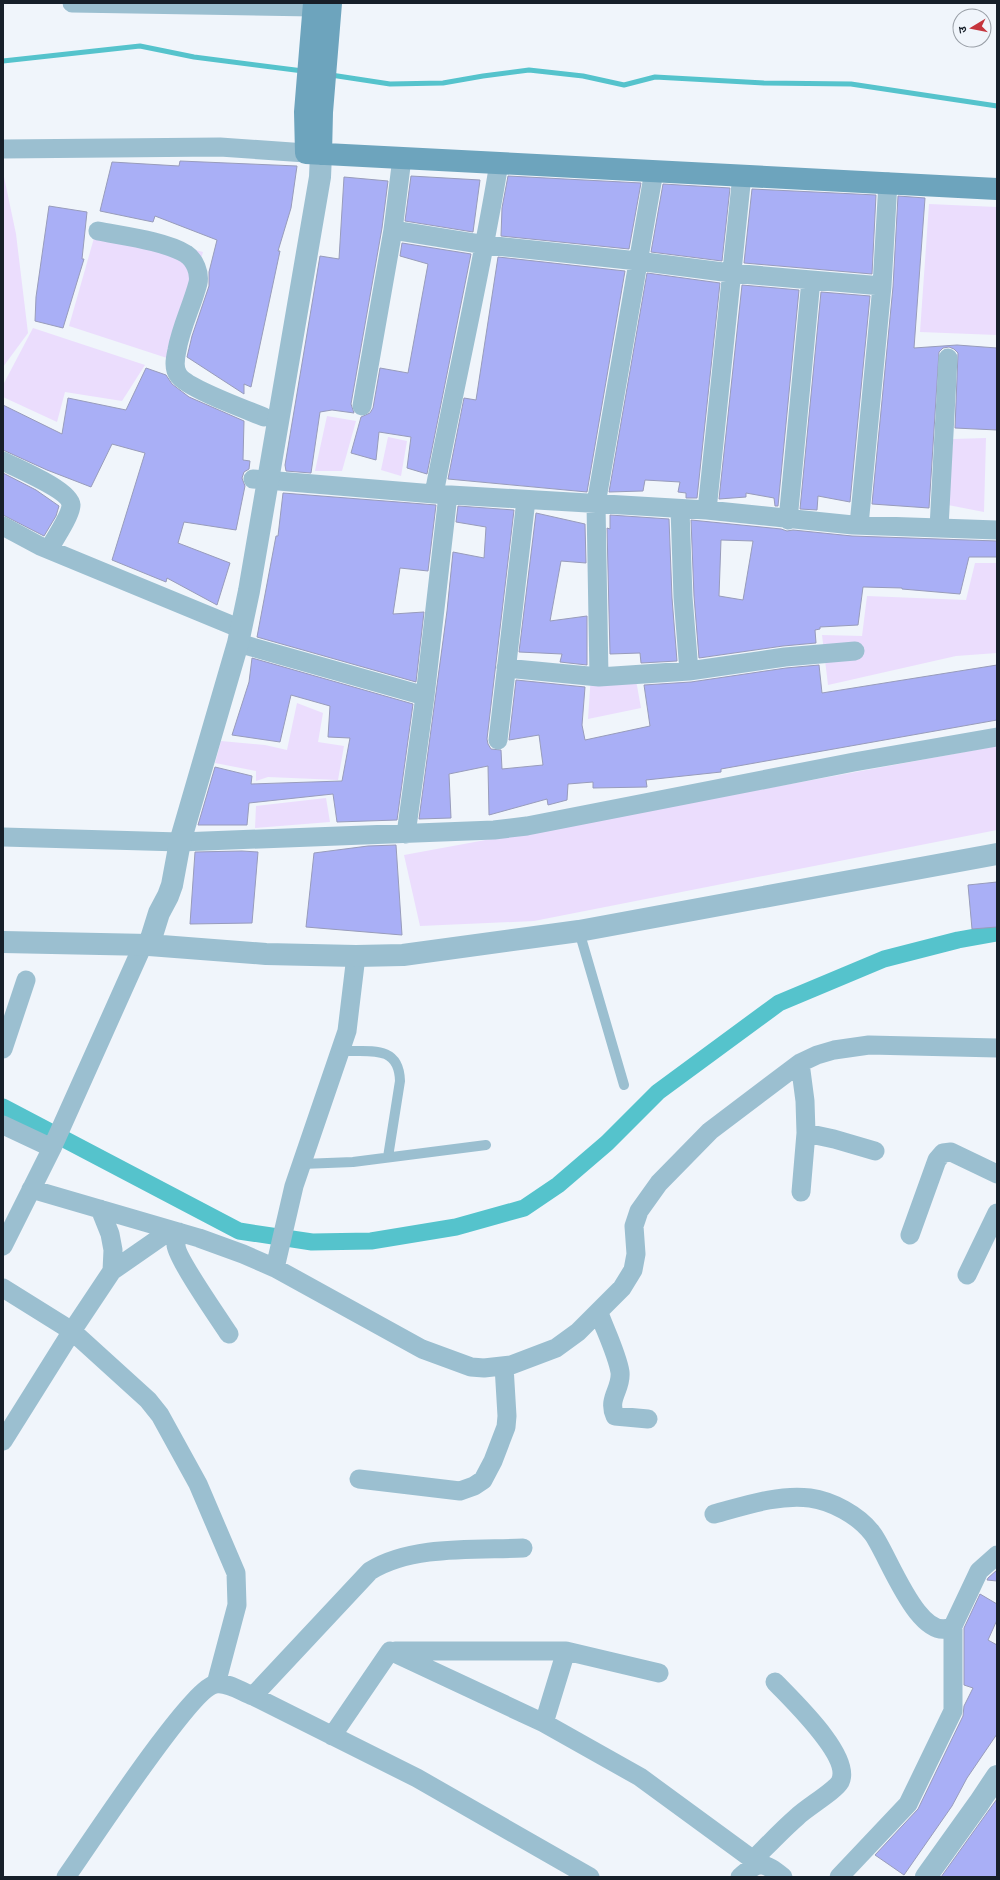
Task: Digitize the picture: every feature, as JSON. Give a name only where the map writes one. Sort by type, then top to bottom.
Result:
[{"type":"main road","points":[[319,4],[318,49],[313,112],[314,154],[888,182],[997,189]]},
{"type":"street","points":[[72,3],[319,4]]},
{"type":"street","points":[[3,149],[220,147],[314,154]]},
{"type":"street","points":[[260,479],[264,416],[306,176],[314,154]]},
{"type":"street","points":[[3,1246],[52,1148],[146,945],[159,913],[156,897],[158,883],[173,841],[235,632],[260,479],[320,177],[314,154]]},
{"type":"street","points":[[362,406],[393,230],[402,158]]},
{"type":"street","points":[[406,834],[425,696],[441,494],[454,390],[486,245],[499,163]]},
{"type":"street","points":[[599,677],[596,504],[654,171]]},
{"type":"street","points":[[707,510],[742,175]]},
{"type":"street","points":[[859,525],[882,286],[888,182]]},
{"type":"street","points":[[393,230],[486,245],[638,261],[731,273],[882,286]]},
{"type":"street","points":[[98,231],[173,248],[186,254],[192,260],[197,267],[198,283],[177,347],[174,362],[176,371],[185,382],[226,401],[264,416]]},
{"type":"street","points":[[788,520],[811,280]]},
{"type":"street","points":[[939,528],[948,358]]},
{"type":"street","points":[[3,461],[54,487],[69,500],[71,505],[69,512],[49,549]]},
{"type":"street","points":[[260,479],[526,500],[707,510],[788,520],[859,525],[997,530]]},
{"type":"street","points":[[498,740],[526,500]]},
{"type":"street","points":[[680,509],[683,597],[689,671]]},
{"type":"street","points":[[3,526],[49,549],[235,632],[425,696]]},
{"type":"street","points":[[506,668],[599,677],[689,671],[785,657],[855,651]]},
{"type":"street","points":[[3,837],[173,841],[494,830],[527,826],[854,762],[997,737]]},
{"type":"street","points":[[3,942],[146,945],[232,952],[356,956],[403,955],[579,931],[997,854]]},
{"type":"street","points":[[275,1268],[294,1186],[347,1032],[356,956]]},
{"type":"street","points":[[3,1049],[26,980]]},
{"type":"street","points":[[31,1189],[175,1231],[243,1254],[275,1268],[422,1350],[470,1367],[504,1366],[522,1362],[556,1348],[578,1332],[599,1313],[622,1288],[633,1270],[636,1254],[634,1226],[639,1211],[659,1183],[710,1131],[800,1063],[834,1050],[869,1045],[997,1048]]},
{"type":"street","points":[[800,1063],[805,1101],[806,1133],[801,1192]]},
{"type":"street","points":[[3,1125],[52,1148]]},
{"type":"street","points":[[806,1133],[875,1151]]},
{"type":"street","points":[[910,1235],[938,1160],[943,1152],[951,1152],[997,1174]]},
{"type":"street","points":[[100,1209],[110,1234],[114,1250],[112,1271]]},
{"type":"street","points":[[968,1275],[997,1213]]},
{"type":"street","points":[[3,1441],[112,1271],[175,1231]]},
{"type":"street","points":[[175,1231],[177,1251],[229,1334]]},
{"type":"street","points":[[3,1288],[72,1332],[148,1400],[160,1414],[198,1484],[236,1573],[237,1605],[216,1684]]},
{"type":"street","points":[[599,1313],[620,1372],[619,1382],[612,1402],[612,1409],[615,1416],[648,1419]]},
{"type":"street","points":[[359,1479],[460,1491],[474,1486],[483,1480],[493,1461],[506,1428],[507,1416],[504,1366]]},
{"type":"street","points":[[714,1514],[765,1500],[795,1498],[810,1498],[837,1507],[854,1516],[873,1534],[887,1556],[908,1601],[918,1613],[941,1629],[948,1629],[953,1626]]},
{"type":"street","points":[[253,1696],[370,1571],[379,1565],[396,1558],[435,1551],[523,1548]]},
{"type":"street","points":[[840,1877],[908,1804],[953,1711],[953,1626],[979,1571],[997,1555]]},
{"type":"street","points":[[544,1723],[566,1651]]},
{"type":"street","points":[[390,1652],[566,1651],[659,1673]]},
{"type":"street","points":[[332,1736],[390,1652]]},
{"type":"street","points":[[390,1652],[544,1723],[640,1777],[756,1862],[768,1866],[783,1877]]},
{"type":"street","points":[[740,1877],[752,1867],[797,1816],[840,1782],[842,1772],[840,1763],[834,1752],[812,1722],[775,1682]]},
{"type":"street","points":[[66,1877],[173,1724],[208,1687],[216,1684],[227,1685],[253,1696],[416,1778],[590,1877]]},
{"type":"street","points":[[926,1877],[979,1804],[997,1776]]},
{"type":"lane","points":[[579,931],[624,1085]]},
{"type":"lane","points":[[341,1051],[382,1053],[390,1055],[400,1069],[400,1081],[388,1157]]},
{"type":"lane","points":[[302,1164],[353,1162],[486,1145]]},
{"type":"shaded area","points":[[3,172],[16,234],[28,333],[3,367]]},
{"type":"shaded area","points":[[929,204],[997,207],[997,335],[920,332]]},
{"type":"shaded area","points":[[98,224],[203,252],[173,360],[69,326]]},
{"type":"shaded area","points":[[33,328],[145,365],[122,401],[65,392],[57,422],[3,397],[3,385]]},
{"type":"shaded area","points":[[327,416],[356,421],[342,471],[315,471]]},
{"type":"shaded area","points":[[388,437],[407,441],[401,476],[381,470]]},
{"type":"shaded area","points":[[986,438],[984,512],[948,505],[953,439]]},
{"type":"shaded area","points":[[975,563],[997,563],[997,653],[956,656],[828,685],[822,635],[862,636],[867,596],[966,600]]},
{"type":"shaded area","points":[[634,669],[641,708],[588,719],[591,674]]},
{"type":"shaded area","points":[[297,703],[323,713],[318,742],[344,746],[338,780],[268,777],[256,781],[256,771],[215,763],[221,741],[265,745],[287,750]]},
{"type":"shaded area","points":[[997,746],[997,830],[534,921],[420,926],[404,855]]},
{"type":"shaded area","points":[[326,798],[330,822],[255,828],[256,806]]},
{"type":"building","points":[[180,161],[297,166],[291,208],[278,251],[280,251],[251,387],[244,384],[244,394],[187,357],[192,336],[209,286],[209,272],[217,240],[155,216],[153,222],[100,211],[112,162],[179,166]]},
{"type":"building","points":[[411,176],[480,180],[473,232],[405,221]]},
{"type":"building","points":[[508,176],[641,183],[629,249],[501,236],[502,208]]},
{"type":"building","points":[[344,177],[388,181],[382,228],[351,404],[354,413],[332,410],[320,412],[311,473],[286,471],[285,465],[320,256],[339,259]]},
{"type":"building","points":[[663,184],[730,188],[722,261],[651,252]]},
{"type":"building","points":[[752,189],[876,195],[872,274],[744,263]]},
{"type":"building","points":[[898,196],[925,198],[914,348],[957,345],[997,348],[997,430],[955,428],[958,353],[949,347],[943,348],[939,352],[929,508],[872,504],[893,287]]},
{"type":"building","points":[[49,206],[87,212],[82,259],[84,259],[63,328],[35,321],[36,297]]},
{"type":"building","points":[[402,243],[471,254],[427,474],[407,468],[411,437],[379,432],[376,460],[351,453],[361,417],[370,413],[373,408],[380,368],[408,373],[428,264],[400,256]]},
{"type":"building","points":[[498,257],[625,271],[587,492],[448,479],[464,398],[476,400]]},
{"type":"building","points":[[647,273],[720,283],[697,498],[686,498],[686,493],[678,492],[680,482],[645,480],[643,491],[609,492]]},
{"type":"building","points":[[742,285],[799,290],[778,506],[775,506],[774,498],[746,493],[746,497],[719,499]]},
{"type":"building","points":[[821,292],[870,296],[850,502],[818,496],[817,510],[800,509]]},
{"type":"building","points":[[146,368],[166,375],[172,384],[189,397],[244,421],[243,460],[250,461],[249,469],[244,472],[242,478],[245,486],[236,530],[184,522],[178,543],[230,563],[217,605],[167,578],[166,582],[112,560],[145,453],[112,444],[91,487],[47,470],[3,450],[3,405],[62,434],[68,398],[126,410]]},
{"type":"building","points":[[3,473],[36,490],[59,506],[56,516],[44,536],[3,515]]},
{"type":"building","points":[[283,493],[436,505],[428,571],[400,568],[393,614],[424,612],[416,682],[257,637],[276,536],[278,536]]},
{"type":"building","points":[[458,506],[514,510],[487,739],[491,749],[501,750],[502,769],[543,765],[539,735],[509,740],[516,680],[585,687],[582,725],[585,740],[650,726],[644,685],[691,682],[786,668],[819,665],[822,693],[997,665],[997,720],[721,769],[721,772],[646,780],[647,787],[593,788],[593,782],[568,784],[567,800],[548,805],[547,799],[489,815],[488,766],[449,774],[451,818],[419,819],[447,611],[453,552],[484,558],[486,527],[456,522]]},
{"type":"building","points":[[536,513],[585,524],[586,563],[561,561],[550,621],[587,616],[587,665],[560,662],[562,654],[519,652]]},
{"type":"building","points":[[610,515],[669,519],[672,598],[677,661],[641,663],[640,653],[610,654],[607,528],[610,529]]},
{"type":"building","points":[[691,520],[781,529],[787,531],[793,530],[852,536],[997,541],[997,557],[969,557],[960,594],[902,588],[863,587],[858,625],[820,627],[820,629],[815,630],[816,643],[783,646],[699,658],[694,596]],"holes":[[[721,540],[753,541],[743,600],[719,596]]]},
{"type":"building","points":[[252,658],[413,704],[397,820],[337,822],[333,794],[249,803],[247,825],[198,825],[215,767],[252,776],[251,784],[342,781],[350,738],[328,737],[330,706],[291,695],[280,742],[232,735],[249,682]]},
{"type":"building","points":[[396,845],[402,935],[306,927],[314,853],[368,846]]},
{"type":"building","points":[[195,852],[258,852],[252,923],[190,924]]},
{"type":"building","points":[[997,882],[997,927],[972,929],[968,885]]},
{"type":"building","points":[[997,1570],[997,1581],[987,1580],[988,1578]]},
{"type":"building","points":[[980,1594],[997,1604],[997,1620],[988,1640],[997,1645],[997,1734],[967,1778],[952,1806],[904,1875],[875,1855],[918,1809],[963,1716],[964,1706],[973,1688],[964,1685],[964,1628]]},
{"type":"building","points":[[997,1799],[997,1877],[941,1877],[989,1810]]},
{"type":"waterway","points":[[3,61],[140,46],[194,57],[303,71]]},
{"type":"waterway","points":[[331,75],[390,84],[443,83],[529,70],[583,76],[624,85],[655,77],[764,83],[851,84],[997,106]]},
{"type":"waterway","points":[[3,1107],[239,1231],[312,1242],[371,1241],[456,1227],[524,1208],[558,1185],[607,1143],[658,1092],[779,1003],[884,959],[958,940],[997,933]]}]
